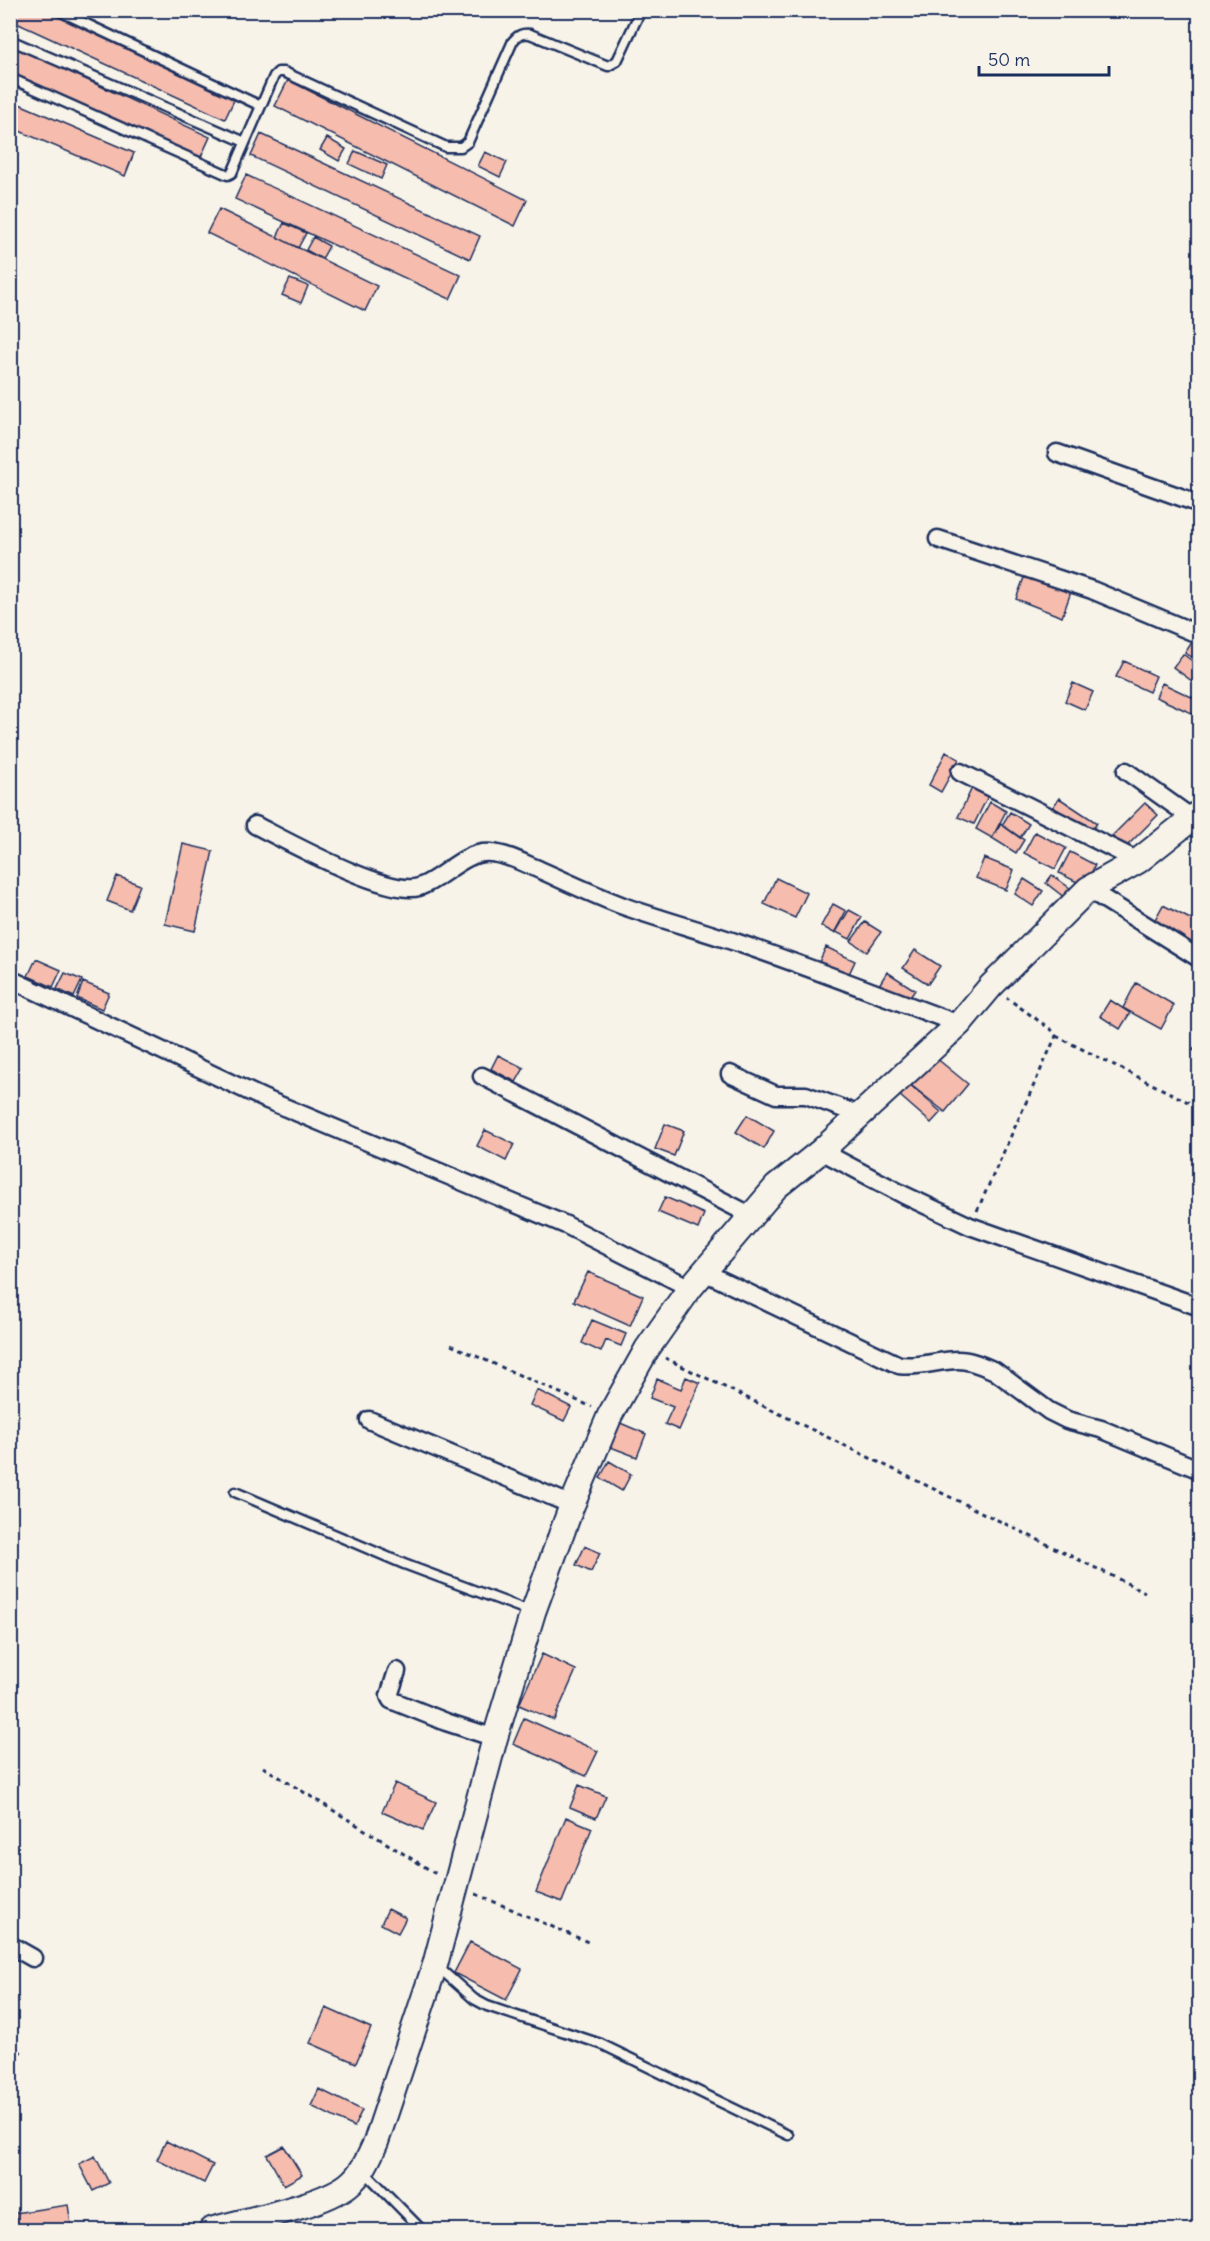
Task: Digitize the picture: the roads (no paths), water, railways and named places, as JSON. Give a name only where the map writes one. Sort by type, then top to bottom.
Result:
[{"type":"main road","points":[[213,2230],[307,2204],[332,2194],[348,2185],[363,2170],[376,2142],[435,1965],[495,1738],[532,1612],[572,1505],[610,1415],[647,1349],[697,1280],[776,1187],[821,1151],[959,1024],[991,986],[1088,889],[1138,861],[1197,814]]},
{"type":"street","points":[[1057,453],[1200,504]]},
{"type":"street","points":[[938,539],[1092,590],[1200,635]]},
{"type":"street","points":[[1126,771],[1197,814]]},
{"type":"street","points":[[960,772],[1138,861]]},
{"type":"street","points":[[255,825],[386,885],[407,888],[435,880],[464,860],[478,854],[491,853],[515,859],[626,907],[737,943],[959,1024]]},
{"type":"street","points":[[1088,889],[1200,959]]},
{"type":"street","points":[[10,979],[265,1099],[899,1365],[909,1367],[956,1360],[985,1366],[1049,1411],[1067,1420],[1101,1430],[1200,1470]]},
{"type":"street","points":[[730,1074],[776,1095],[806,1095],[860,1115]]},
{"type":"street","points":[[482,1076],[752,1216]]},
{"type":"street","points":[[821,1151],[904,1195],[970,1226],[1200,1307]]},
{"type":"street","points":[[369,1420],[572,1505]]},
{"type":"street","points":[[397,1671],[389,1696],[391,1700],[495,1738]]},
{"type":"street","points":[[10,1945],[33,1958]]},
{"type":"lane","points":[[57,10],[261,106]]},
{"type":"lane","points":[[10,78],[228,175],[232,173],[274,76],[278,72],[284,72],[446,147],[460,147],[468,142],[513,42],[518,36],[524,33],[530,34],[608,66],[617,62],[641,10]]},
{"type":"lane","points":[[10,40],[245,142]]},
{"type":"lane","points":[[235,1492],[404,1564],[532,1612]]},
{"type":"lane","points":[[435,1965],[474,2000],[601,2044],[788,2135]]},
{"type":"lane","points":[[363,2170],[422,2230]]}]
